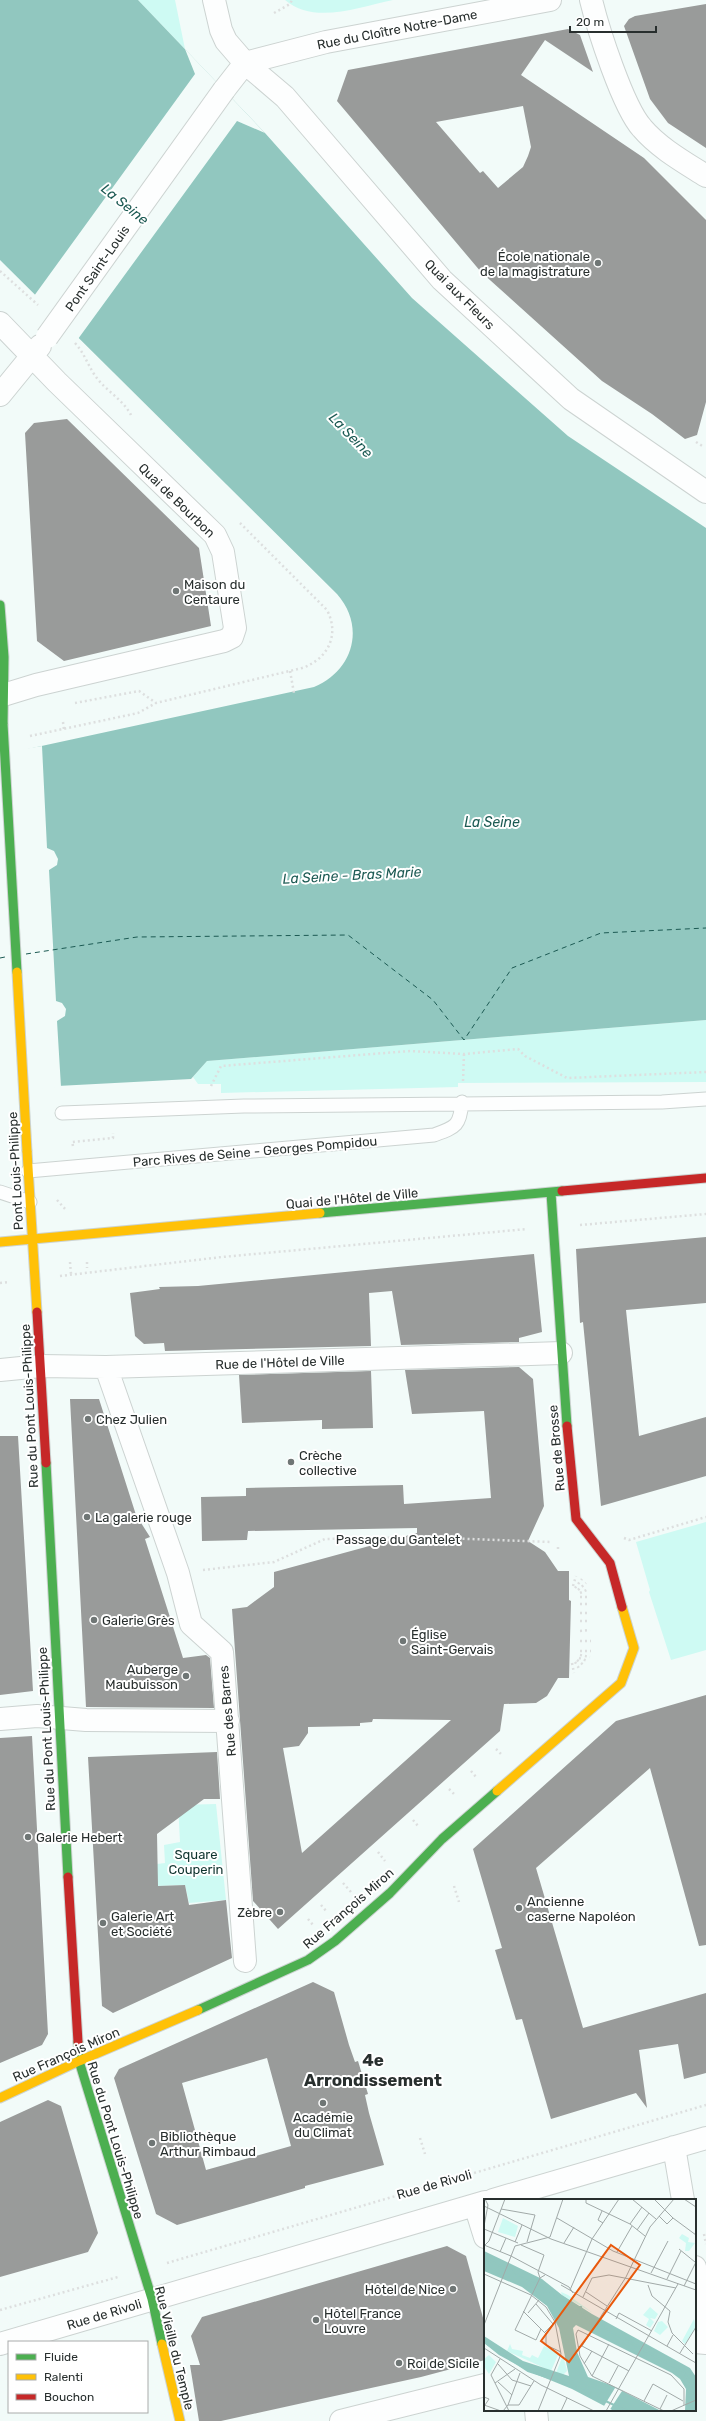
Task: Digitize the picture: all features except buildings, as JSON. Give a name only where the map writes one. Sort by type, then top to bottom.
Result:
[{"type":"street","name":"Quai aux Fleurs","points":[[214,0],[221,30],[226,41],[245,62],[284,97],[437,274],[462,300],[571,399],[706,492]]},
{"type":"street","name":"Rue du Cloître Notre-Dame","points":[[245,62],[326,42],[550,0]]},
{"type":"street","points":[[591,0],[596,20],[636,121],[658,144],[706,176]]},
{"type":"street","name":"Pont Saint-Louis","points":[[0,395],[47,337],[245,62]]},
{"type":"street","points":[[0,323],[31,356]]},
{"type":"street","name":"Quai de Bourbon","points":[[2,695],[36,684],[224,641],[232,637],[235,631],[223,552],[215,535],[31,356]]},
{"type":"street","name":"Pont Louis-Philippe","points":[[0,605],[4,657],[2,695],[3,724],[32,1239]]},
{"type":"street","name":"Quai de l'Hôtel de Ville","points":[[0,1242],[706,1178]]},
{"type":"street","name":"Rue de Brosse","points":[[551,1193],[561,1353],[576,1519],[610,1563],[634,1648],[621,1684]]},
{"type":"street","name":"Rue du Pont Louis-Philippe","points":[[32,1239],[41,1366],[58,1718],[79,2061],[149,2290]]},
{"type":"street","name":"Rue de l'Hôtel de Ville","points":[[0,1370],[41,1366],[106,1367],[561,1353]]},
{"type":"street","name":"Rue des Barres","points":[[106,1367],[178,1573],[191,1624],[222,1652],[245,1973]]},
{"type":"street","name":"Rue François Miron","points":[[0,2098],[79,2061],[245,1973],[308,1960],[335,1941],[390,1893],[442,1839],[621,1684]]},
{"type":"street","points":[[0,1719],[37,1716],[58,1718],[228,1720]]},
{"type":"street","name":"Rue de Rivoli","points":[[498,2199],[706,2138]]},
{"type":"street","points":[[674,2148],[683,2199]]},
{"type":"street","name":"Rue de Rivoli","points":[[8,2341],[149,2290],[484,2203]]},
{"type":"street","points":[[696,2272],[706,2324]]},
{"type":"street","name":"Rue Vieille du Temple","points":[[149,2290],[180,2421]]},
{"type":"street","points":[[696,2342],[706,2343]]},
{"type":"street","points":[[341,2421],[484,2385]]},
{"type":"street","points":[[536,2411],[537,2421]]},
{"type":"lane","points":[[62,1113],[197,1107],[462,1102],[662,1102],[706,1099]]},
{"type":"lane","name":"Parc Rives de Seine - Georges Pompidou","points":[[28,1171],[434,1135],[453,1128],[460,1119],[462,1102]]},
{"type":"lane","points":[[0,1192],[30,1202]]},
{"type":"path","points":[[274,13],[290,4],[292,0]]},
{"type":"path","points":[[116,396],[126,406],[133,419]]},
{"type":"path","points":[[696,442],[704,447]]},
{"type":"path","points":[[290,671],[294,693]]},
{"type":"path","points":[[78,704],[139,691],[156,702]]},
{"type":"path","points":[[63,722],[64,730]]},
{"type":"path","points":[[209,1089],[222,1066],[410,1051],[464,1054],[518,1050],[525,1056],[567,1078],[706,1072]]},
{"type":"path","points":[[462,1102],[464,1054]]},
{"type":"path","points":[[572,1226],[706,1214]]},
{"type":"path","points":[[70,1264],[71,1274],[535,1228]]},
{"type":"path","points":[[87,1262],[88,1268]]},
{"type":"path","points":[[0,1283],[8,1282]]},
{"type":"path","points":[[622,1537],[629,1540],[706,1517]]},
{"type":"path","name":"Passage du Gantelet","points":[[178,1573],[274,1562],[325,1539],[417,1537],[551,1542]]},
{"type":"path","points":[[558,1547],[558,1552]]},
{"type":"path","points":[[576,1576],[574,1587],[582,1579]]},
{"type":"path","points":[[586,1583],[579,1592],[589,1589]]},
{"type":"path","points":[[580,1597],[590,1597]]},
{"type":"path","points":[[580,1604],[590,1604]]},
{"type":"path","points":[[580,1612],[590,1613]]},
{"type":"path","points":[[580,1621],[590,1621]]},
{"type":"path","points":[[580,1631],[590,1630]]},
{"type":"path","points":[[580,1641],[591,1641]]},
{"type":"path","points":[[580,1651],[591,1651]]},
{"type":"path","points":[[577,1659],[590,1656]]},
{"type":"path","points":[[577,1659],[588,1662]]},
{"type":"path","points":[[577,1659],[585,1666]]},
{"type":"path","points":[[577,1659],[580,1670]]},
{"type":"path","points":[[574,1673],[577,1659]]},
{"type":"path","points":[[378,1852],[386,1861]]},
{"type":"path","points":[[343,1883],[352,1893]]},
{"type":"path","points":[[454,1886],[459,1902]]},
{"type":"path","points":[[321,1905],[328,1914]]},
{"type":"path","points":[[308,1919],[314,1926]]},
{"type":"path","name":"Rue de Rivoli","points":[[163,2264],[706,2105]]},
{"type":"path","points":[[420,2138],[425,2154]]},
{"type":"path","points":[[704,2234],[706,2245]]},
{"type":"path","points":[[0,2310],[118,2277]]},
{"type":"green space","points":[[138,0],[175,0],[185,49]]},
{"type":"green space","points":[[285,0],[393,0],[352,10],[323,13],[309,12]]},
{"type":"green space","points":[[706,1020],[706,1082],[458,1083],[458,1087],[221,1093],[221,1084],[198,1084],[193,1077],[207,1061]]},
{"type":"green space","points":[[706,1522],[706,1650],[671,1660],[649,1592],[650,1590],[636,1542]]},
{"type":"green space","name":"Square Couperin","points":[[216,1804],[226,1900],[189,1903],[185,1885],[157,1886],[157,1864],[165,1863],[164,1845],[180,1842],[178,1805]]},
{"type":"water","name":"La Seine","points":[[0,0],[138,0],[265,133],[412,298],[568,436],[706,528],[706,1020],[207,1061],[191,1079],[0,1089],[0,755],[314,687],[327,680],[338,670],[346,659],[351,647],[353,634],[351,620],[346,607],[337,594],[0,260]]},
{"type":"pier","points":[[185,49],[265,133],[237,121],[78,339],[34,296],[195,74]]},
{"type":"pier","points":[[42,746],[47,848],[54,851],[58,859],[57,865],[49,870],[56,1001],[62,1003],[66,1009],[65,1016],[57,1021],[61,1087],[0,1091],[0,753]]},
{"type":"ferry route","points":[[26,954],[137,937],[348,935],[433,1000],[464,1040],[512,968],[601,933],[706,928]]},
{"type":"ferry route","points":[[0,958],[5,957]]},
{"type":"traffic: fast","points":[[0,605],[4,657],[3,724]]},
{"type":"traffic: fast","points":[[3,724],[17,972]]},
{"type":"traffic: fast","points":[[320,1213],[562,1191]]},
{"type":"traffic: fast","points":[[551,1193],[567,1426]]},
{"type":"traffic: fast","points":[[46,1463],[68,1877]]},
{"type":"traffic: fast","points":[[198,2010],[308,1960],[335,1941],[390,1893],[442,1839],[497,1791]]},
{"type":"traffic: fast","points":[[78,2042],[79,2061],[152,2299],[162,2344]]},
{"type":"traffic: slow","points":[[17,972],[27,1151]]},
{"type":"traffic: slow","points":[[27,1151],[37,1312]]},
{"type":"traffic: slow","points":[[0,1242],[320,1213]]},
{"type":"traffic: slow","points":[[497,1791],[621,1683],[634,1648],[622,1607]]},
{"type":"traffic: slow","points":[[0,2098],[79,2061],[198,2010]]},
{"type":"traffic: slow","points":[[162,2344],[180,2421]]},
{"type":"traffic: jam","points":[[562,1191],[706,1178]]},
{"type":"traffic: jam","points":[[37,1312],[46,1463]]},
{"type":"traffic: jam","points":[[567,1426],[576,1519],[610,1563],[622,1607]]},
{"type":"traffic: jam","points":[[68,1877],[78,2042]]},
{"type":"place","name":"École nationale de la magistrature","points":[[598,263]]},
{"type":"place","name":"Maison du Centaure","points":[[176,591]]},
{"type":"place","name":"Chez Julien","points":[[88,1419]]},
{"type":"place","name":"Crèche collective","points":[[291,1462]]},
{"type":"place","name":"La galerie rouge","points":[[87,1517]]},
{"type":"place","name":"Galerie Grès","points":[[94,1620]]},
{"type":"place","name":"Église Saint-Gervais","points":[[403,1641]]},
{"type":"place","name":"Auberge Maubuisson","points":[[186,1676]]},
{"type":"place","name":"Galerie Hebert","points":[[28,1837]]},
{"type":"place","name":"Ancienne caserne Napoléon","points":[[519,1908]]},
{"type":"place","name":"Zèbre","points":[[280,1912]]},
{"type":"place","name":"Galerie Art et Société","points":[[103,1923]]},
{"type":"place","name":"Académie du Climat","points":[[323,2103]]},
{"type":"place","name":"Bibliothèque Arthur Rimbaud","points":[[152,2143]]},
{"type":"place","name":"Hôtel de Nice","points":[[453,2289]]},
{"type":"place","name":"Hôtel France Louvre","points":[[316,2320]]},
{"type":"place","name":"Roi de Sicile","points":[[399,2363]]},
{"type":"district","name":"4e Arrondissement","points":[[373,2070]]},
{"type":"water label","name":"La Seine - Bras Marie","points":[[352,875]]}]
